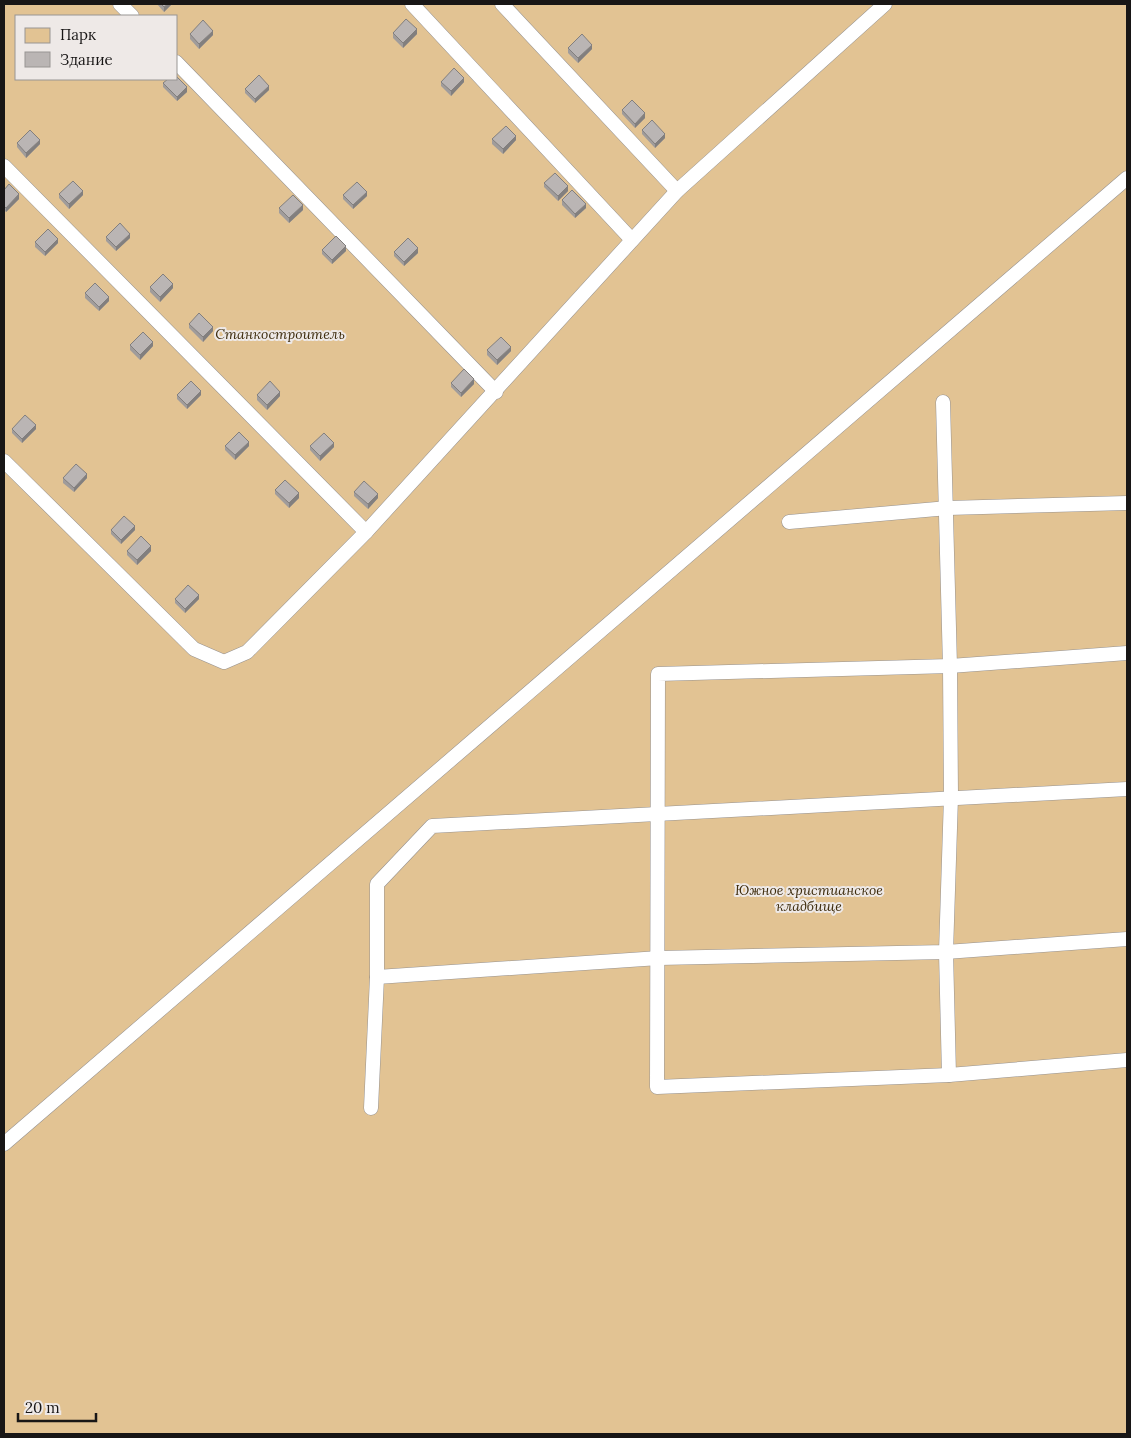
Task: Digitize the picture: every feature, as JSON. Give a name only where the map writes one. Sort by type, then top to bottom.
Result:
[{"type":"lane","points":[[120,4],[131,15]]},
{"type":"lane","points":[[412,4],[632,240]]},
{"type":"lane","points":[[502,4],[677,191]]},
{"type":"lane","points":[[4,461],[194,649],[224,662],[247,652],[366,532],[496,392],[677,191],[878,6]]},
{"type":"lane","points":[[178,64],[496,392]]},
{"type":"lane","points":[[4,166],[366,532]]},
{"type":"lane","points":[[4,1144],[1127,178]]},
{"type":"lane","points":[[943,402],[948,508],[950,666],[950,797],[946,952],[949,1076]]},
{"type":"lane","points":[[789,522],[948,508],[1127,503]]},
{"type":"lane","points":[[1127,653],[950,666],[658,674],[659,958],[657,1087],[949,1076],[1127,1060]]},
{"type":"lane","points":[[371,1108],[377,976],[377,884],[432,826],[1127,789]]},
{"type":"lane","points":[[377,976],[659,958],[946,952],[1127,939]]},
{"type":"green space","points":[[4,4],[1127,4],[1127,1434],[4,1434]]},
{"type":"building","points":[[406,19],[417,29],[403,43],[393,33]]},
{"type":"building","points":[[203,20],[213,31],[199,44],[190,34]]},
{"type":"building","points":[[582,34],[592,45],[578,58],[568,48]]},
{"type":"building","points":[[454,68],[464,78],[451,91],[441,82]]},
{"type":"building","points":[[259,75],[269,86],[255,99],[245,89]]},
{"type":"building","points":[[178,78],[187,87],[177,97],[163,83],[167,80],[178,80]]},
{"type":"building","points":[[632,100],[645,113],[635,124],[622,110]]},
{"type":"building","points":[[652,120],[665,134],[655,144],[642,130]]},
{"type":"building","points":[[506,126],[516,136],[503,149],[492,139]]},
{"type":"building","points":[[30,130],[40,140],[26,153],[17,143]]},
{"type":"building","points":[[555,173],[568,186],[558,196],[544,183]]},
{"type":"building","points":[[73,181],[83,191],[69,204],[59,194]]},
{"type":"building","points":[[357,182],[367,192],[353,205],[343,195]]},
{"type":"building","points":[[9,184],[19,194],[6,208],[4,206],[4,190]]},
{"type":"building","points":[[572,190],[586,204],[575,214],[562,200]]},
{"type":"building","points":[[293,195],[303,205],[289,218],[279,208]]},
{"type":"building","points":[[120,223],[130,234],[116,247],[106,237]]},
{"type":"building","points":[[48,229],[58,239],[45,252],[35,242]]},
{"type":"building","points":[[336,236],[346,246],[332,260],[322,250]]},
{"type":"building","points":[[408,238],[418,248],[404,262],[394,252]]},
{"type":"building","points":[[163,274],[173,284],[160,297],[150,287]]},
{"type":"building","points":[[95,283],[109,297],[99,307],[85,293]]},
{"type":"building","points":[[199,313],[213,327],[203,337],[189,324]]},
{"type":"building","points":[[143,332],[153,342],[140,355],[130,345]]},
{"type":"building","points":[[501,337],[511,347],[497,360],[487,350]]},
{"type":"building","points":[[464,369],[474,379],[461,393],[451,383]]},
{"type":"building","points":[[191,381],[201,391],[187,405],[177,395]]},
{"type":"building","points":[[270,381],[280,392],[267,405],[257,395]]},
{"type":"building","points":[[25,415],[36,425],[22,439],[12,429]]},
{"type":"building","points":[[239,432],[249,442],[235,455],[225,446]]},
{"type":"building","points":[[324,433],[334,443],[320,456],[310,446]]},
{"type":"building","points":[[76,464],[87,474],[74,488],[63,478]]},
{"type":"building","points":[[285,480],[299,493],[289,503],[275,490]]},
{"type":"building","points":[[364,481],[378,494],[368,504],[354,492]]},
{"type":"building","points":[[124,516],[135,526],[121,540],[111,530]]},
{"type":"building","points":[[141,536],[151,546],[137,560],[127,551]]},
{"type":"building","points":[[188,585],[199,595],[185,609],[175,599]]},
{"type":"park label","name":"Станкостроитель","points":[[280,334]]},
{"type":"park label","name":"Южное христианское кладбище","points":[[809,898]]}]
